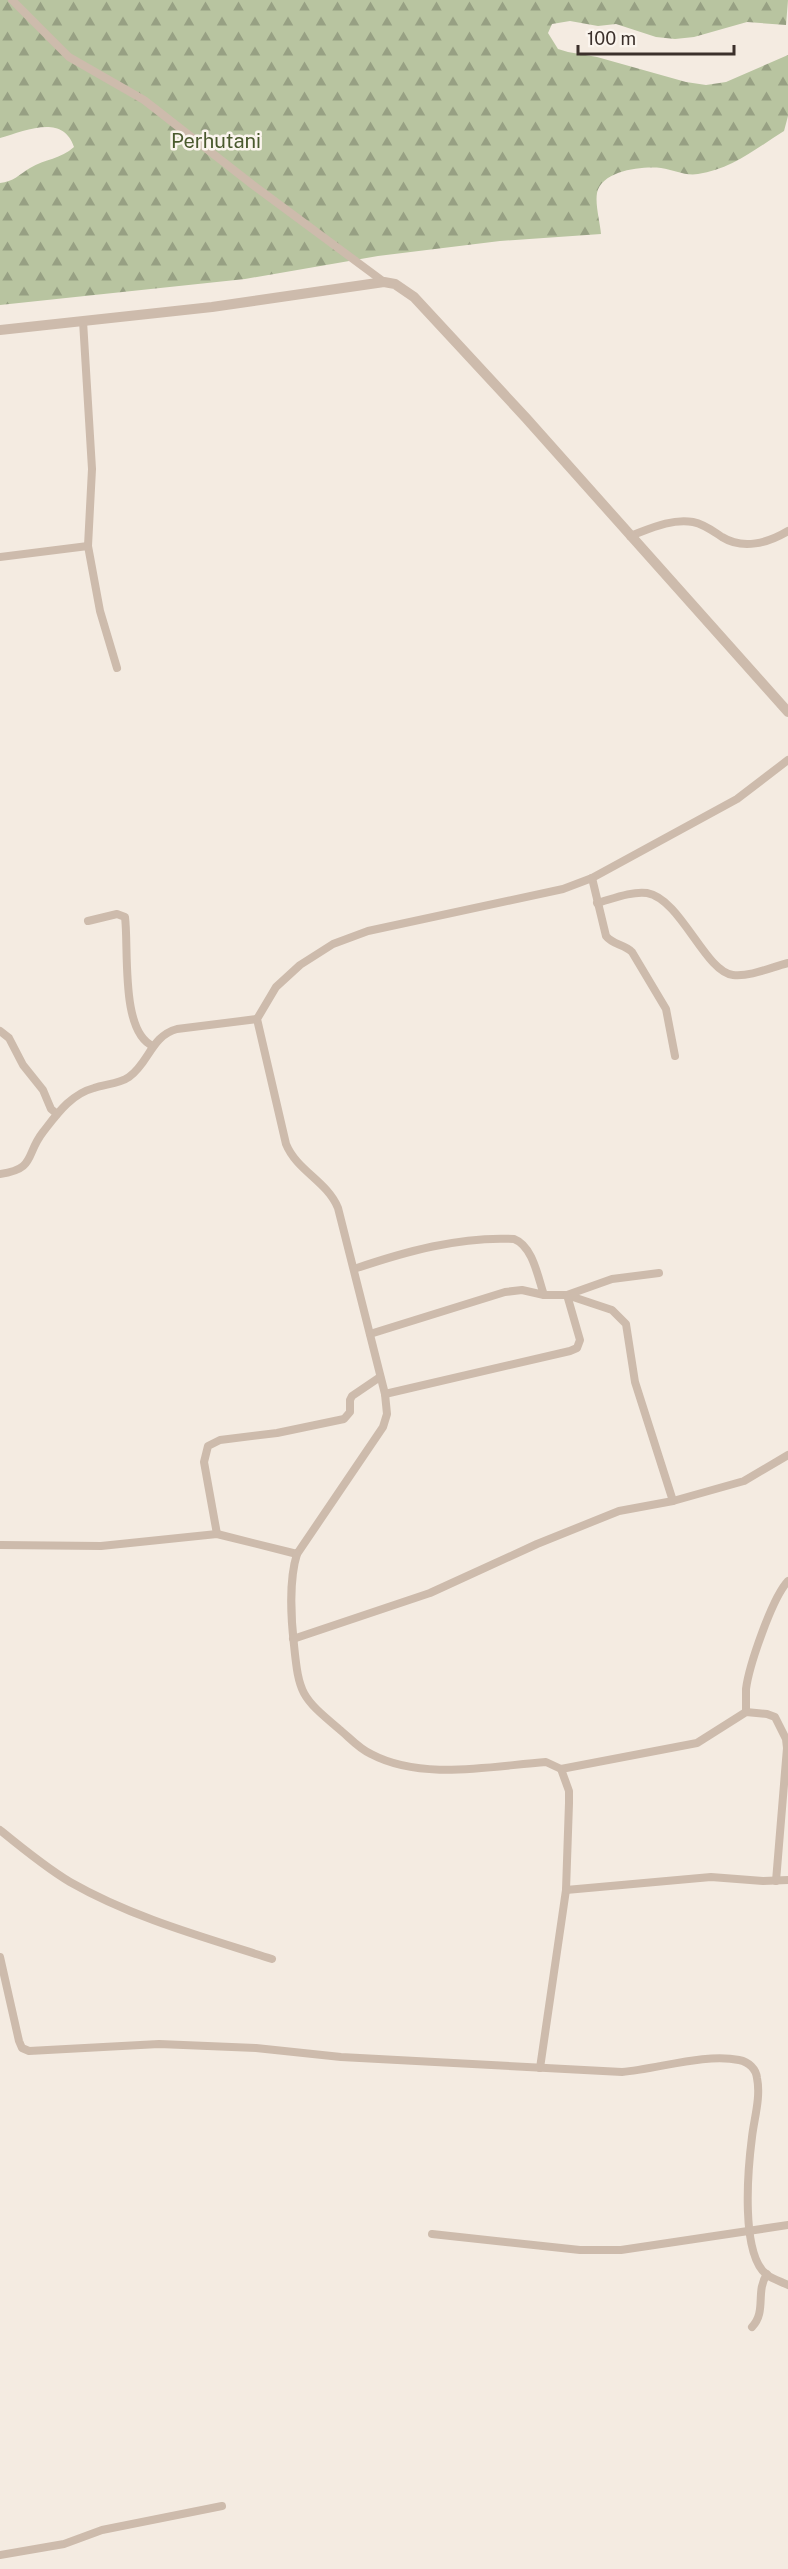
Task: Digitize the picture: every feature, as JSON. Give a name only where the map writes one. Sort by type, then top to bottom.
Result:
[{"type":"street","points":[[12,0],[69,57],[144,100],[253,185],[384,282]]},
{"type":"street","points":[[0,330],[212,307],[384,282],[395,284],[414,297],[526,418],[788,712]]},
{"type":"street","points":[[83,321],[92,469],[88,546],[100,611],[117,668]]},
{"type":"street","points":[[630,536],[668,523],[682,521],[704,526],[733,543],[744,545],[758,543],[788,531]]},
{"type":"street","points":[[0,557],[88,546]]},
{"type":"street","points":[[776,1881],[786,1739],[775,1718],[767,1714],[746,1712],[698,1743],[561,1769],[546,1762],[454,1768],[420,1767],[395,1763],[368,1753],[311,1706],[305,1697],[301,1690],[293,1639],[293,1574],[297,1554],[383,1427],[387,1414],[381,1377],[334,1198],[294,1160],[286,1144],[257,1020],[276,987],[288,975],[315,955],[350,937],[422,919],[563,890],[592,878],[729,803],[788,760]]},
{"type":"street","points":[[592,878],[606,936],[613,943],[628,948],[632,952],[660,996],[669,1021],[675,1056]]},
{"type":"street","points":[[597,903],[638,893],[658,897],[668,905],[715,963],[727,974],[740,975],[788,963]]},
{"type":"street","points":[[88,921],[117,914],[125,917],[133,1019],[141,1038],[153,1046]]},
{"type":"street","points":[[0,1174],[24,1167],[40,1136],[57,1114],[78,1094],[130,1076],[161,1037],[177,1029],[257,1020]]},
{"type":"street","points":[[0,1031],[9,1038],[23,1065],[43,1090],[51,1109],[57,1114]]},
{"type":"street","points":[[354,1269],[401,1253],[470,1241],[514,1239],[520,1241],[528,1252],[544,1295]]},
{"type":"street","points":[[370,1334],[505,1292],[522,1290],[544,1295],[567,1295],[624,1277],[659,1273]]},
{"type":"street","points":[[385,1394],[577,1348],[580,1340],[567,1295]]},
{"type":"street","points":[[567,1295],[612,1310],[626,1324],[636,1389],[673,1501]]},
{"type":"street","points":[[217,1534],[204,1462],[208,1446],[219,1440],[277,1433],[344,1419],[350,1412],[352,1396],[381,1377]]},
{"type":"street","points":[[293,1639],[430,1593],[537,1544],[619,1511],[673,1501],[744,1481],[788,1455]]},
{"type":"street","points":[[0,1545],[101,1546],[217,1534],[297,1554]]},
{"type":"street","points":[[746,1712],[746,1689],[750,1673],[773,1605],[788,1581]]},
{"type":"street","points":[[540,2068],[566,1890],[570,1803],[566,1779],[561,1769]]},
{"type":"street","points":[[0,1830],[70,1882],[175,1929],[272,1959]]},
{"type":"street","points":[[566,1890],[711,1877],[788,1880]]},
{"type":"street","points":[[0,1957],[19,2041],[22,2048],[29,2051],[169,2045],[256,2048],[341,2056],[622,2072],[709,2059],[740,2060],[755,2069],[758,2090],[748,2181],[750,2230],[756,2256],[766,2274],[788,2285]]},
{"type":"street","points":[[432,2234],[600,2251],[639,2249],[788,2225]]},
{"type":"street","points":[[752,2327],[760,2318],[761,2284],[766,2274]]},
{"type":"street","points":[[0,2555],[64,2544],[102,2530],[222,2506]]},
{"type":"green space","name":"Perhutani","points":[[0,0],[788,0],[786,25],[747,22],[694,37],[675,39],[656,37],[616,24],[598,26],[570,21],[552,24],[548,33],[558,49],[597,57],[686,82],[706,85],[726,82],[788,55],[788,116],[784,131],[743,157],[710,172],[684,174],[661,168],[644,168],[624,171],[607,179],[600,185],[597,193],[601,234],[500,241],[378,256],[245,279],[0,305],[0,183],[13,179],[30,168],[64,154],[74,147],[69,137],[61,130],[52,127],[32,129],[0,138]]}]
